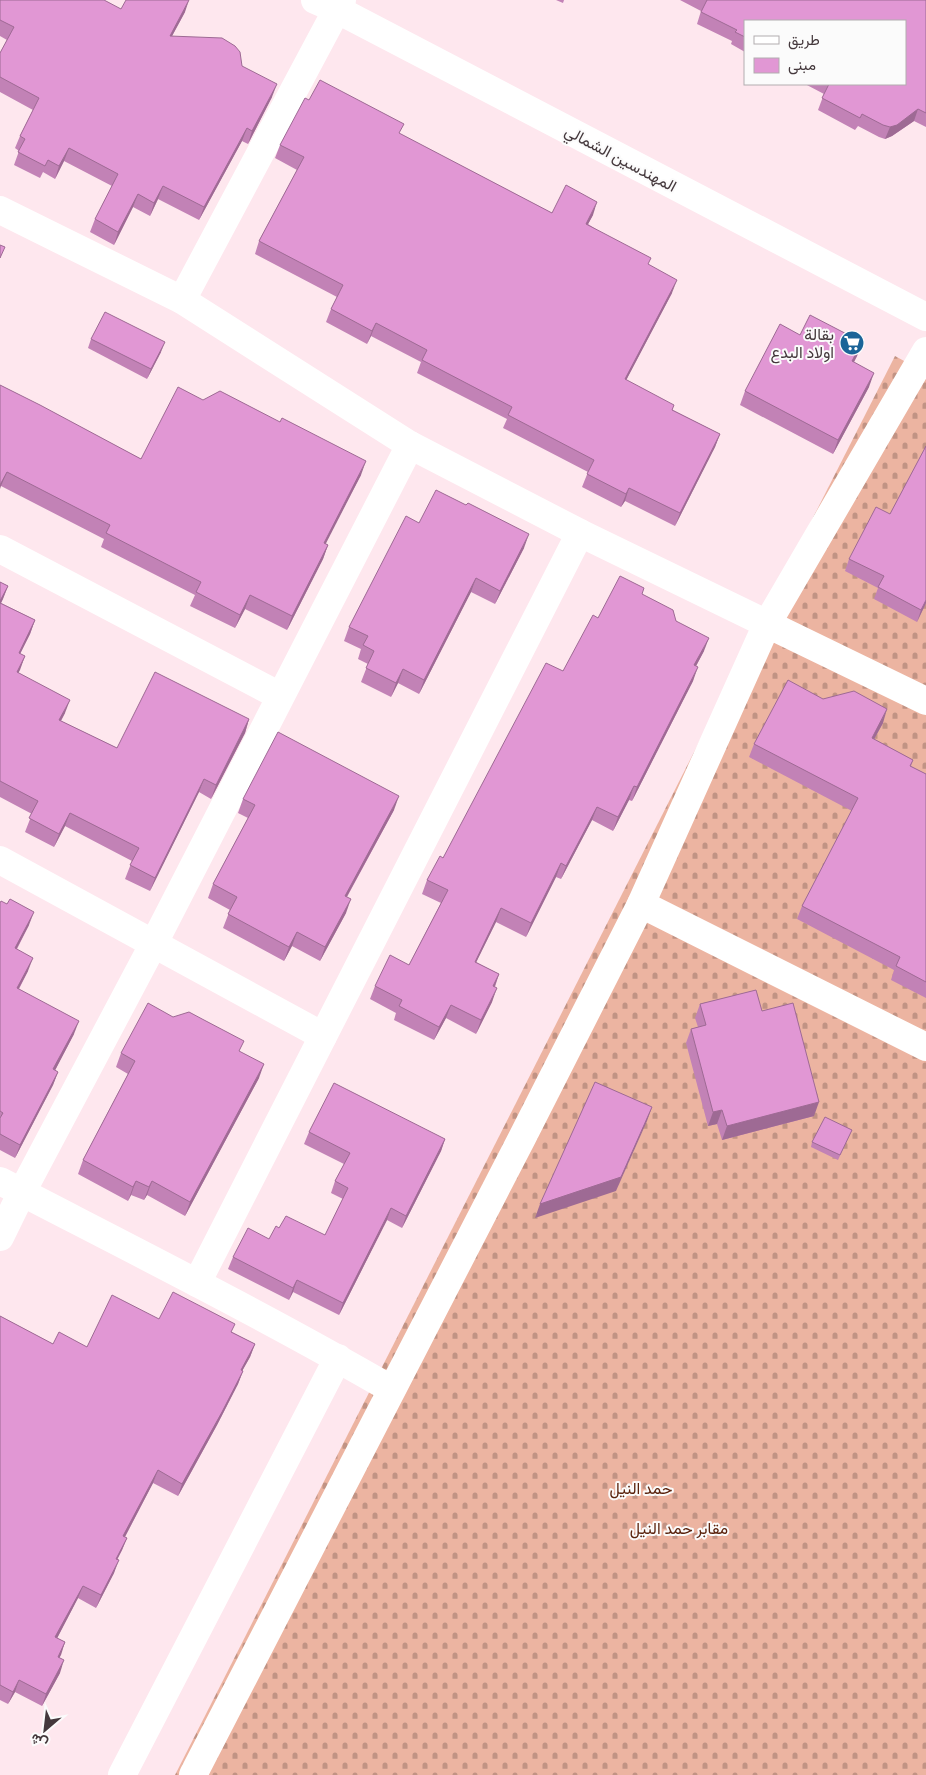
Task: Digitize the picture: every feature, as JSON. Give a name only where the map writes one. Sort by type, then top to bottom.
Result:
[{"type":"street","points":[[182,300],[332,3]]},
{"type":"street","name":"المهندسين الشمالي","points":[[332,3],[926,318]]},
{"type":"street","points":[[0,210],[182,300],[410,445],[580,533],[926,701]]},
{"type":"street","points":[[193,1775],[518,1147],[641,904],[767,624],[926,351]]},
{"type":"street","points":[[0,1237],[11,1186],[154,943],[410,445]]},
{"type":"street","points":[[197,1283],[580,533]]},
{"type":"street","points":[[0,549],[280,696]]},
{"type":"street","points":[[0,860],[323,1036]]},
{"type":"street","points":[[641,904],[926,1047]]},
{"type":"street","points":[[11,1186],[338,1358],[392,1389]]},
{"type":"street","points":[[122,1775],[338,1358]]},
{"type":"green space","name":"حمد النيل","points":[[895,356],[926,373],[926,1775],[175,1775]]},
{"type":"building","points":[[0,0],[104,0],[121,9],[126,0],[189,0],[170,36],[222,38],[235,46],[240,52],[242,66],[277,84],[252,131],[247,128],[204,207],[163,186],[154,203],[138,194],[118,232],[95,219],[118,174],[69,148],[59,166],[48,160],[45,166],[18,152],[25,139],[20,136],[39,98],[0,77],[0,53],[14,27],[0,20]]},
{"type":"building","points":[[707,0],[926,0],[926,113],[918,109],[897,125],[890,127],[862,114],[860,118],[822,98],[828,85],[906,85],[906,20],[744,20],[744,36],[735,32],[737,30],[701,12]]},
{"type":"building","points":[[320,80],[404,124],[399,133],[552,213],[566,185],[597,202],[586,224],[651,258],[648,264],[677,280],[625,379],[674,405],[672,410],[720,434],[680,513],[629,488],[626,494],[587,474],[594,460],[508,415],[512,407],[422,360],[427,350],[376,323],[372,331],[331,309],[343,285],[259,241],[304,157],[280,145],[305,98],[309,100]]},
{"type":"building","points":[[0,245],[5,247],[0,258]]},
{"type":"building","points":[[105,312],[165,342],[151,369],[91,339]]},
{"type":"building","points":[[810,315],[862,342],[852,361],[874,373],[838,440],[745,391],[780,324],[800,335]]},
{"type":"building","points":[[0,385],[141,459],[178,387],[203,400],[220,391],[280,422],[282,418],[366,461],[324,543],[328,545],[292,616],[250,595],[240,615],[196,592],[201,582],[106,533],[110,525],[7,472],[0,485]]},
{"type":"building","points":[[926,446],[926,600],[921,610],[878,587],[884,576],[849,559],[876,507],[890,514]]},
{"type":"building","points":[[436,490],[466,505],[468,503],[529,534],[500,591],[476,578],[424,680],[403,669],[396,683],[366,668],[374,651],[363,645],[368,636],[349,627],[406,516],[419,523]]},
{"type":"building","points":[[620,576],[644,588],[642,594],[673,610],[676,621],[709,638],[694,665],[698,667],[637,787],[634,786],[618,817],[597,807],[566,866],[561,863],[531,923],[501,908],[475,962],[499,974],[493,986],[497,988],[481,1020],[451,1005],[439,1027],[399,1006],[402,1000],[375,986],[390,955],[409,965],[448,890],[427,880],[440,856],[443,858],[546,663],[563,671],[593,615],[598,618]]},
{"type":"building","points":[[0,582],[8,586],[0,601]]},
{"type":"building","points":[[0,603],[35,620],[19,653],[25,656],[17,672],[70,700],[59,720],[117,748],[155,672],[249,719],[216,785],[204,779],[155,878],[130,865],[139,848],[70,813],[59,834],[29,818],[38,801],[0,781]]},
{"type":"building","points":[[788,680],[823,699],[854,691],[887,709],[872,738],[913,760],[910,766],[926,774],[926,982],[896,966],[900,957],[802,906],[858,798],[754,744]]},
{"type":"building","points":[[278,732],[399,796],[345,896],[351,899],[325,947],[297,932],[289,947],[228,914],[237,897],[213,884],[255,805],[243,799]]},
{"type":"building","points":[[10,899],[34,912],[15,948],[33,958],[17,988],[79,1021],[53,1069],[58,1072],[20,1145],[0,1134],[0,1118],[3,1113],[0,1111],[0,903],[1,901],[7,904]]},
{"type":"building","points":[[756,990],[762,1011],[793,1003],[819,1102],[727,1126],[722,1110],[713,1112],[691,1029],[706,1025],[700,1004]]},
{"type":"building","points":[[148,1003],[173,1017],[189,1012],[244,1041],[239,1051],[264,1064],[190,1202],[152,1181],[149,1187],[136,1181],[133,1187],[83,1160],[135,1061],[121,1053]]},
{"type":"building","points":[[595,1082],[652,1107],[621,1177],[540,1204]]},
{"type":"building","points":[[334,1083],[445,1139],[406,1216],[391,1208],[343,1303],[297,1280],[293,1288],[233,1257],[248,1228],[269,1239],[276,1226],[279,1228],[286,1216],[325,1235],[348,1188],[335,1181],[350,1153],[309,1132]]},
{"type":"building","points":[[825,1117],[852,1130],[840,1155],[812,1142]]},
{"type":"building","points":[[173,1292],[235,1324],[231,1332],[255,1344],[222,1412],[182,1484],[158,1470],[123,1536],[127,1538],[116,1559],[119,1560],[101,1595],[83,1586],[55,1637],[65,1642],[58,1657],[64,1660],[46,1694],[19,1680],[13,1692],[0,1685],[0,1316],[53,1344],[59,1332],[87,1347],[112,1295],[159,1319]]},
{"type":"place","name":"بقالة اولاد البدع","points":[[852,343]]},
{"type":"park label","name":"مقابر حمد النيل","points":[[679,1528]]}]
